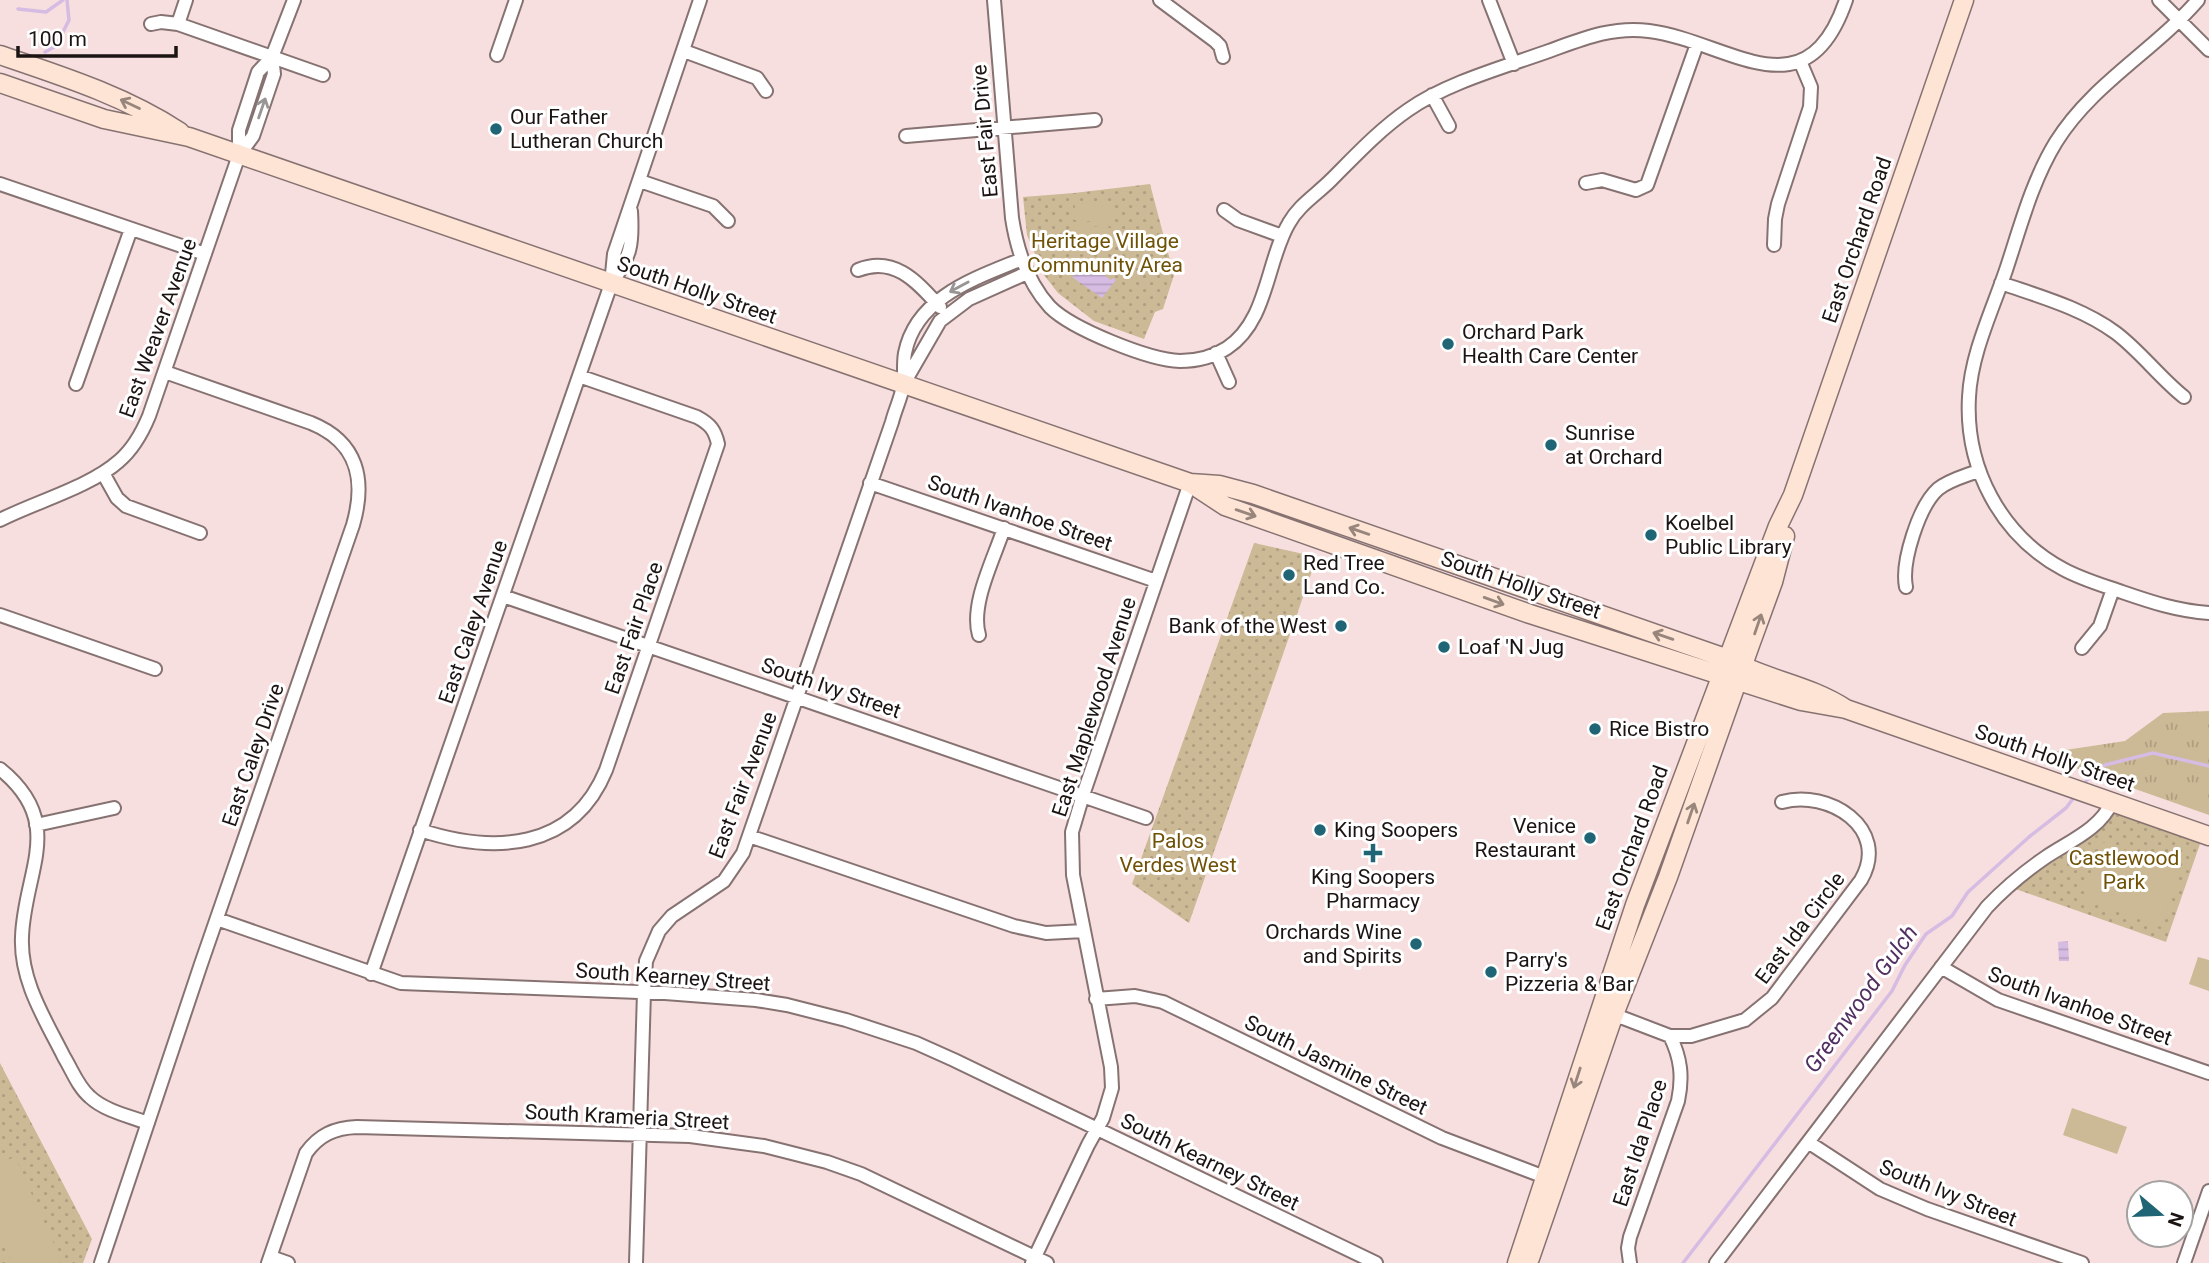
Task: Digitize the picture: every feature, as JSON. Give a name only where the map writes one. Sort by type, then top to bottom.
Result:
[{"type":"main road","name":"East Orchard Road","points":[[1529,1263],[1551,1179],[1605,1015],[1668,877],[1732,670],[1773,582],[1793,495],[1964,0]]},
{"type":"main road","name":"South Holly Street","points":[[0,55],[109,94],[162,120],[189,137]]},
{"type":"main road","name":"South Holly Street","points":[[0,83],[104,118],[189,137],[1191,483],[1225,506],[1530,614],[1819,694],[1846,709],[2209,836]]},
{"type":"main road","name":"East Orchard Road","points":[[1517,1263],[1551,1179]]},
{"type":"street","points":[[177,24],[186,0]]},
{"type":"street","name":"East Weaver Avenue","points":[[0,520],[103,473],[121,460],[139,438],[239,155],[239,130],[258,72],[272,57],[295,0]]},
{"type":"street","points":[[497,55],[516,0]]},
{"type":"street","name":"East Caley Avenue","points":[[371,974],[611,284],[614,254],[700,0]]},
{"type":"street","name":"East Fair Drive","points":[[994,0],[1012,218],[1027,272],[1050,306],[1069,322],[1094,335],[1177,361],[1216,354]]},
{"type":"street","points":[[1160,0],[1215,41],[1220,46],[1223,57]]},
{"type":"street","points":[[1489,0],[1514,64]]},
{"type":"street","points":[[1230,382],[1216,354],[1248,328],[1261,300],[1282,236],[1294,214],[1393,121],[1433,96],[1591,36],[1618,30],[1652,31],[1737,59],[1762,64],[1800,61],[1828,39],[1839,21],[1846,0]]},
{"type":"street","points":[[2159,0],[2209,50]]},
{"type":"street","points":[[2198,0],[2180,21],[2089,100],[2056,142],[2039,176],[1973,365],[1968,417],[1970,439],[1979,471],[2000,512],[2026,542],[2064,570],[2173,608],[2209,613]]},
{"type":"street","points":[[151,24],[177,24],[323,75]]},
{"type":"street","points":[[1586,183],[1602,180],[1643,195],[1697,44]]},
{"type":"street","points":[[684,51],[757,78],[766,91]]},
{"type":"street","points":[[1774,245],[1773,231],[1778,204],[1810,107],[1811,87],[1800,61]]},
{"type":"street","points":[[1433,96],[1449,126]]},
{"type":"street","points":[[906,136],[1095,121]]},
{"type":"street","points":[[640,181],[713,206],[728,220]]},
{"type":"street","points":[[0,184],[205,254]]},
{"type":"street","points":[[1224,210],[1238,220],[1282,236]]},
{"type":"street","points":[[76,384],[131,229]]},
{"type":"street","name":"East Fair Avenue","points":[[636,1263],[646,961],[659,932],[672,916],[724,881],[737,865],[903,385],[905,353],[920,319],[936,302],[966,283],[1022,259]]},
{"type":"street","points":[[858,270],[876,265],[902,272],[922,285],[947,315]]},
{"type":"street","name":"East Fair Avenue","points":[[903,385],[920,360],[934,329],[947,315],[969,299],[1027,272]]},
{"type":"street","points":[[2001,283],[2075,309],[2102,324],[2125,340],[2184,397]]},
{"type":"street","name":"East Caley Drive","points":[[101,1263],[216,919],[353,525],[360,488],[350,453],[330,431],[164,372]]},
{"type":"street","name":"East Fair Place","points":[[420,830],[459,839],[510,842],[542,837],[574,818],[600,785],[649,646],[718,444],[715,431],[709,424],[697,418],[579,376]]},
{"type":"street","points":[[1906,586],[1905,565],[1925,505],[1938,489],[1979,471]]},
{"type":"street","points":[[103,473],[117,498],[126,506],[200,533]]},
{"type":"street","name":"South Ivanhoe Street","points":[[870,483],[1156,581]]},
{"type":"street","name":"East Maplewood Avenue","points":[[1033,1260],[1098,1129],[1110,1098],[1112,1078],[1073,875],[1071,847],[1076,816],[1191,483]]},
{"type":"street","points":[[979,635],[976,624],[977,608],[1004,528]]},
{"type":"street","points":[[2082,648],[2099,626],[2113,589]]},
{"type":"street","name":"South Ivy Street","points":[[503,596],[1146,818]]},
{"type":"street","points":[[0,615],[155,668]]},
{"type":"street","points":[[0,769],[26,798],[36,825],[37,858],[23,916],[22,939],[23,962],[30,987],[84,1092],[102,1106],[148,1123]]},
{"type":"street","name":"East Ida Circle","points":[[1605,1015],[1623,1018],[1670,1036],[1691,1036],[1745,1020],[1766,1005],[1865,873],[1869,845],[1856,821],[1841,810],[1811,799],[1782,802]]},
{"type":"street","points":[[1716,1263],[1999,894],[2045,858],[2102,820],[2106,800]]},
{"type":"street","points":[[36,825],[114,808]]},
{"type":"street","points":[[749,836],[1014,926],[1046,933],[1084,931]]},
{"type":"street","name":"South Kearney Street","points":[[216,919],[371,974],[412,985],[714,995],[787,1004],[879,1029],[916,1043],[1376,1263]]},
{"type":"street","name":"South Ivanhoe Street","points":[[1941,967],[1998,1000],[2209,1073]]},
{"type":"street","name":"South Jasmine Street","points":[[1096,999],[1135,996],[1177,1007],[1442,1138],[1551,1179]]},
{"type":"street","name":"East Ida Place","points":[[1630,1263],[1630,1237],[1681,1087],[1682,1072],[1670,1036]]},
{"type":"street","name":"South Krameria Street","points":[[269,1260],[306,1153],[323,1135],[339,1128],[640,1134],[743,1142],[827,1162],[875,1180],[1033,1260],[1047,1263]]},
{"type":"street","name":"South Ivy Street","points":[[1808,1142],[1880,1189],[2082,1263]]},
{"type":"street","points":[[2183,1263],[2209,1191]]},
{"type":"street","points":[[269,1260],[288,1263]]},
{"type":"green space","name":"Heritage Village Community Area","points":[[1150,184],[1174,275],[1163,309],[1155,312],[1144,339],[1094,321],[1058,293],[1044,275],[1027,235],[1023,197]]},
{"type":"green space","points":[[1075,203],[1113,206],[1111,223],[1074,220]]},
{"type":"green space","points":[[1074,225],[1111,228],[1109,245],[1072,242]]},
{"type":"green space","name":"Palos Verdes West","points":[[1254,543],[1317,557],[1189,923],[1132,884]]},
{"type":"green space","points":[[2209,711],[2209,815],[2050,759],[2052,752],[2125,741],[2163,713]]},
{"type":"green space","name":"Castlewood Park","points":[[2109,808],[2201,841],[2166,942],[2007,886]]},
{"type":"green space","points":[[2102,842],[2181,869],[2161,927],[2082,899]]},
{"type":"green space","points":[[2198,957],[2209,960],[2209,991],[2189,984]]},
{"type":"green space","points":[[0,1063],[92,1239],[83,1263],[0,1263]]},
{"type":"green space","points":[[2072,1108],[2127,1127],[2117,1154],[2063,1135]]},
{"type":"green space","points":[[15,1157],[62,1262],[12,1263],[0,1237],[0,1163]]},
{"type":"shaded area","points":[[1085,261],[1111,280],[1116,280],[1102,298],[1072,277]]},
{"type":"shaded area","points":[[2068,941],[2069,961],[2059,961],[2058,942]]},
{"type":"waterway","points":[[18,9],[46,12],[63,0]]},
{"type":"waterway","points":[[45,52],[56,46],[69,20],[67,0]]},
{"type":"waterway","name":"Greenwood Gulch","points":[[2082,787],[2092,773],[2105,765],[2153,753],[2209,766]]},
{"type":"waterway","name":"Greenwood Gulch","points":[[1683,1263],[1892,991],[1905,965],[1926,934],[1952,916],[1968,892],[2066,808],[2075,796]]},
{"type":"place","name":"Our Father Lutheran Church","points":[[496,129]]},
{"type":"place","name":"Orchard Park Health Care Center","points":[[1448,344]]},
{"type":"place","name":"Sunrise at Orchard","points":[[1551,445]]},
{"type":"place","name":"Koelbel Public Library","points":[[1651,535]]},
{"type":"place","name":"Red Tree Land Co.","points":[[1289,575]]},
{"type":"place","name":"Bank of the West","points":[[1341,626]]},
{"type":"place","name":"Loaf 'N Jug","points":[[1444,647]]},
{"type":"place","name":"Rice Bistro","points":[[1595,729]]},
{"type":"place","name":"King Soopers","points":[[1320,830]]},
{"type":"place","name":"Venice Restaurant","points":[[1590,838]]},
{"type":"place","name":"King Soopers Pharmacy","points":[[1373,853]]},
{"type":"place","name":"Orchards Wine and Spirits","points":[[1416,944]]},
{"type":"place","name":"Parry's Pizzeria & Bar","points":[[1491,972]]}]
